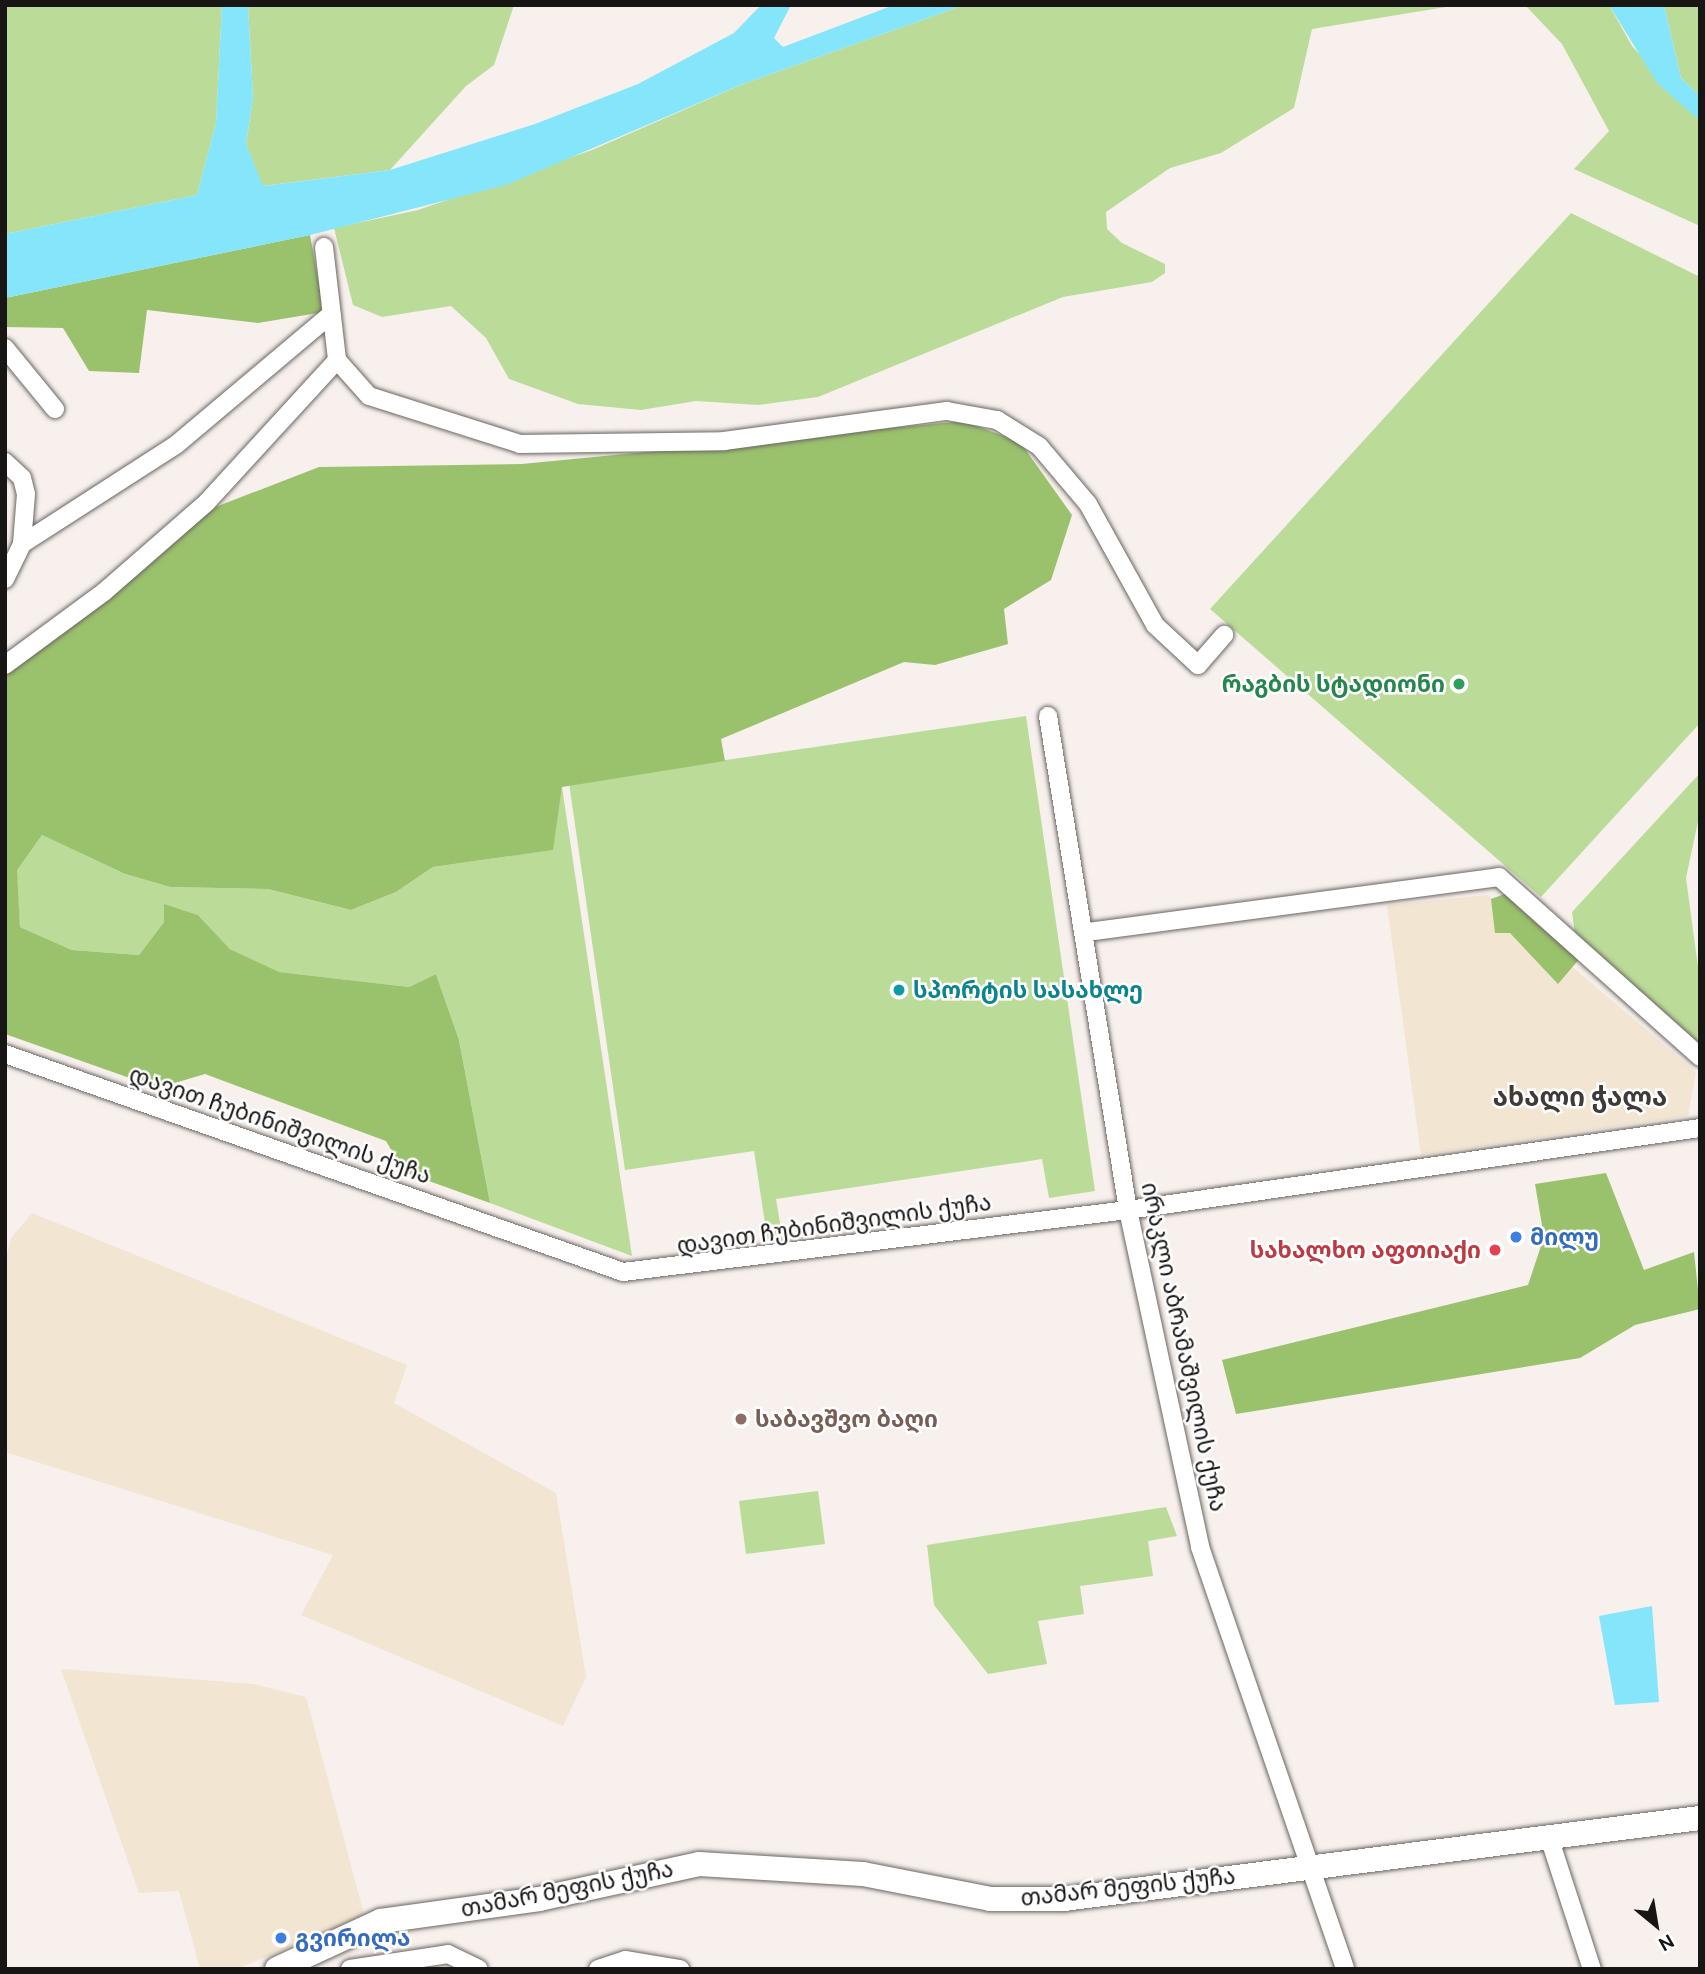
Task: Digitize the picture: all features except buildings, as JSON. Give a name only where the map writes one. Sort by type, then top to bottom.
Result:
[{"type":"street","points":[[324,247],[337,360],[369,396],[520,443],[724,441],[947,411],[997,420],[1038,446],[1088,504],[1155,625],[1198,665],[1224,635]]},
{"type":"street","points":[[22,544],[177,444],[330,316]]},
{"type":"street","points":[[5,348],[55,409]]},
{"type":"street","points":[[5,665],[104,592],[208,502],[337,360]]},
{"type":"street","points":[[5,462],[22,478],[26,494],[22,544],[5,579]]},
{"type":"street","name":"ირაკლი აბრამაშვილის ქუჩა","points":[[1048,716],[1088,932],[1128,1210],[1200,1547],[1345,1969]]},
{"type":"street","points":[[1088,932],[1499,877],[1700,1057]]},
{"type":"street","name":"დავით ჩუბინიშვილის ქუჩა","points":[[5,1054],[623,1272],[1128,1210],[1700,1128]]},
{"type":"street","name":"თამარ მეფის ქუჩა","points":[[277,1969],[381,1921],[539,1899],[699,1864],[863,1874],[990,1899],[1064,1899],[1700,1818]]},
{"type":"street","points":[[1549,1837],[1592,1969]]},
{"type":"street","points":[[350,1934],[351,1969],[448,1954],[479,1969]]},
{"type":"street","points":[[598,1969],[625,1959],[680,1969]]},
{"type":"shaded area","points":[[1488,895],[1696,1072],[1688,1116],[1421,1155],[1387,905]]},
{"type":"shaded area","points":[[32,1213],[407,1365],[394,1403],[556,1493],[586,1677],[563,1726],[301,1615],[333,1555],[5,1452],[5,1263],[11,1238]]},
{"type":"shaded area","points":[[61,1669],[254,1684],[306,1697],[365,1918],[241,1967],[200,1969],[179,1891],[139,1893]]},
{"type":"green space","points":[[5,5],[222,5],[216,123],[197,195],[5,234]]},
{"type":"green space","points":[[248,5],[514,5],[494,65],[466,86],[390,170],[262,186],[246,144],[253,98]]},
{"type":"green space","points":[[964,5],[1458,5],[1312,29],[1294,108],[1221,153],[1170,168],[1106,212],[1107,229],[1122,243],[1165,264],[1165,273],[1152,282],[1063,297],[818,397],[758,405],[696,401],[641,410],[578,404],[509,379],[486,338],[451,306],[382,317],[353,305],[334,228],[418,210],[592,150],[743,84]]},
{"type":"green space","points":[[1525,5],[1609,5],[1632,46],[1700,121],[1700,226],[1574,169],[1609,131],[1562,44]]},
{"type":"green space","points":[[1664,5],[1700,5],[1700,96],[1681,78]]},
{"type":"green space","points":[[1571,213],[1700,277],[1700,723],[1541,897],[1210,609]]},
{"type":"green space","points":[[310,235],[324,312],[258,323],[147,310],[139,373],[89,371],[63,328],[5,327],[5,298]]},
{"type":"green space","points":[[963,421],[1020,442],[1072,515],[1051,580],[1004,609],[1008,644],[935,665],[904,662],[721,739],[725,761],[562,787],[553,850],[433,867],[396,892],[351,910],[268,889],[170,887],[125,874],[42,835],[17,870],[20,927],[72,950],[139,955],[164,922],[164,904],[198,915],[230,949],[279,972],[409,987],[436,974],[459,1040],[490,1203],[404,1172],[386,1141],[205,1074],[158,1088],[5,1034],[5,672],[213,508],[319,467],[522,464]]},
{"type":"green space","points":[[1026,716],[1095,1191],[1049,1198],[1042,1159],[776,1199],[783,1241],[768,1243],[754,1151],[625,1170],[569,783]]},
{"type":"green space","points":[[1700,773],[1700,812],[1686,878],[1700,982],[1697,1050],[1575,934],[1572,912]]},
{"type":"green space","points":[[562,787],[632,1256],[490,1203],[459,1040],[436,974],[409,987],[278,972],[230,949],[198,915],[165,905],[164,922],[139,955],[72,950],[20,927],[16,870],[42,835],[125,874],[170,887],[268,889],[351,910],[396,892],[433,867],[552,850]]},
{"type":"green space","points":[[1513,891],[1581,957],[1558,984],[1510,933],[1495,933],[1491,899]]},
{"type":"green space","points":[[1606,1173],[1644,1270],[1694,1252],[1700,1309],[1635,1325],[1580,1358],[1236,1414],[1222,1360],[1528,1285],[1544,1237],[1535,1184]]},
{"type":"green space","points":[[818,1491],[825,1544],[746,1554],[739,1501]]},
{"type":"green space","points":[[1166,1507],[1177,1536],[1148,1541],[1153,1576],[1080,1586],[1084,1614],[1038,1621],[1047,1664],[988,1674],[934,1605],[927,1545]]},
{"type":"water","points":[[222,5],[248,5],[253,98],[246,144],[263,186],[390,170],[535,124],[638,84],[734,33],[761,5],[791,5],[774,38],[783,47],[894,5],[964,5],[743,84],[506,185],[310,235],[5,298],[5,234],[197,195],[216,123]]},
{"type":"water","points":[[1609,5],[1664,5],[1681,78],[1700,96],[1700,121],[1657,83]]},
{"type":"water","points":[[1652,1606],[1659,1702],[1615,1705],[1599,1616]]},
{"type":"place","name":"რაგბის სტადიონი","points":[[1459,684]]},
{"type":"place","name":"სპორტის სასახლე","points":[[899,990]]},
{"type":"place","name":"მილუ","points":[[1516,1237]]},
{"type":"place","name":"სახალხო აფთიაქი","points":[[1495,1250]]},
{"type":"place","name":"საბავშვო ბაღი","points":[[741,1419]]},
{"type":"place","name":"გვირილა","points":[[281,1938]]},
{"type":"district","name":"ახალი ჭალა","points":[[1580,1097]]}]
